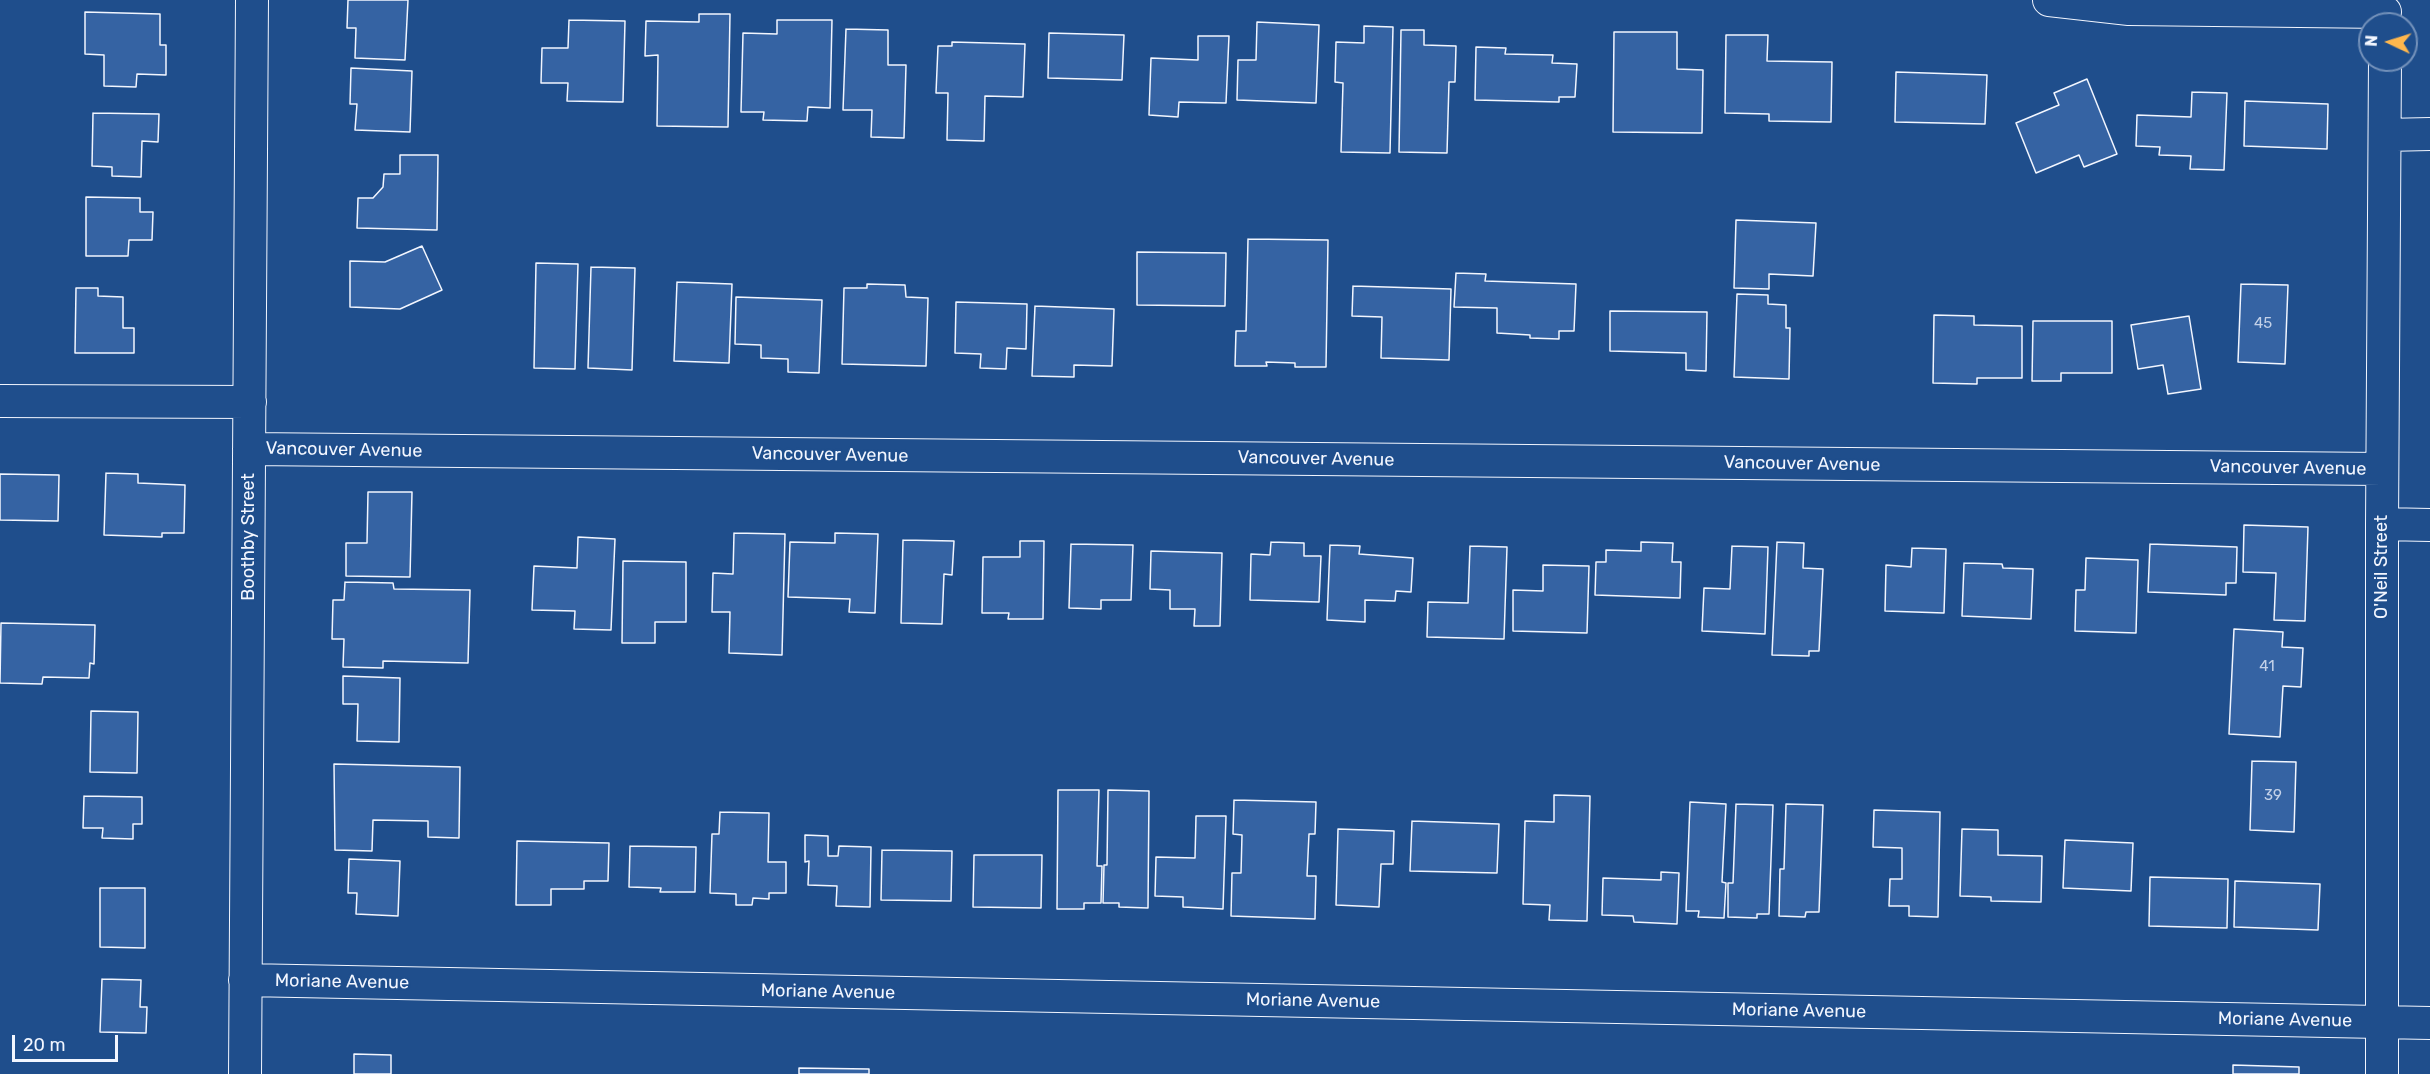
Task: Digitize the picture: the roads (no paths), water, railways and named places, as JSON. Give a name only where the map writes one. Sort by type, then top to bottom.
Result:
[{"type":"street","name":"Boothby Street","points":[[245,1074],[252,0]]},
{"type":"street","points":[[2049,0],[2129,9],[2385,12]]},
{"type":"street","name":"O'Neil Street","points":[[2382,1074],[2382,469],[2385,72]]},
{"type":"street","points":[[2385,135],[2430,134]]},
{"type":"street","points":[[0,401],[250,402]]},
{"type":"street","name":"Vancouver Avenue","points":[[249,449],[2382,469]]},
{"type":"street","points":[[2382,524],[2430,525]]},
{"type":"street","name":"Moriane Avenue","points":[[245,980],[2430,1023]]}]
